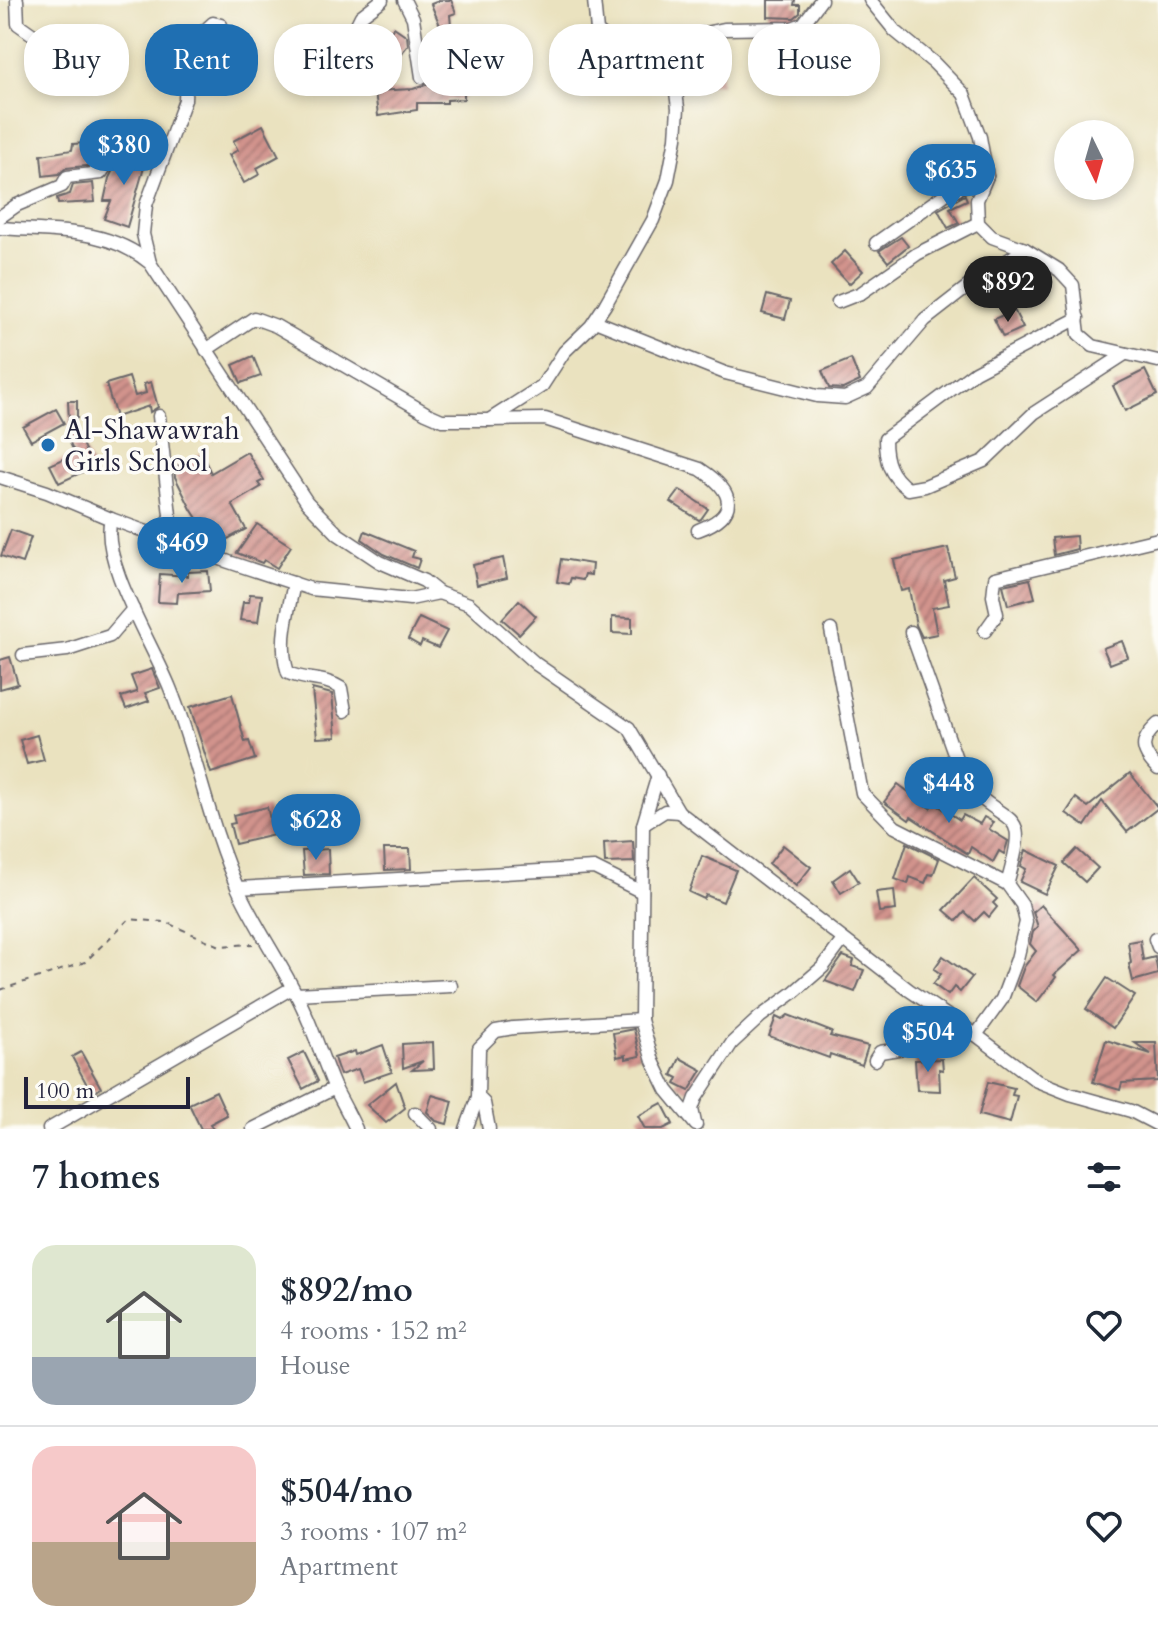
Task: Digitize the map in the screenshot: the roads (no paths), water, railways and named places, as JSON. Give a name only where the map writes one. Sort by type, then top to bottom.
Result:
[{"type":"street","points":[[17,0],[18,24],[24,28]]},
{"type":"street","points":[[357,24],[361,16],[382,0]]},
{"type":"street","points":[[404,0],[413,18],[418,51]]},
{"type":"street","points":[[594,0],[596,24]]},
{"type":"street","points":[[732,29],[792,28],[803,24],[821,0]]},
{"type":"street","points":[[870,0],[895,31],[934,63],[964,94],[980,137],[987,176],[977,200],[978,223],[992,237],[1025,249],[1059,270],[1073,285],[1079,334],[1093,346],[1158,361]]},
{"type":"street","points":[[150,263],[143,234],[146,205],[185,96]]},
{"type":"street","points":[[489,420],[542,386],[564,352],[595,321],[653,220],[668,180],[676,138],[676,96]]},
{"type":"street","points":[[0,217],[17,205],[62,186],[67,177],[101,173],[107,151]]},
{"type":"street","points":[[876,243],[947,193],[987,176]]},
{"type":"street","points":[[838,302],[861,293],[917,254],[978,223]]},
{"type":"street","points":[[0,228],[66,230],[132,248],[150,263],[307,502],[338,534],[380,562],[424,581],[439,593],[469,604],[536,664],[629,728],[679,812],[939,1011],[1037,1081],[1131,1111],[1158,1125]]},
{"type":"street","points":[[595,321],[725,373],[817,396],[845,398],[867,388],[925,320],[970,285],[1025,249]]},
{"type":"street","points":[[206,350],[254,318],[276,326],[434,417],[464,422],[545,419],[700,469],[725,488],[727,500],[725,515],[719,522],[698,530]]},
{"type":"street","points":[[1078,318],[975,372],[885,439],[889,471],[897,481],[908,489],[925,486],[984,461],[1034,413],[1125,354]]},
{"type":"street","points":[[159,416],[173,542]]},
{"type":"street","points":[[0,477],[47,492],[173,542],[311,589],[410,599],[439,593]]},
{"type":"street","points":[[111,519],[107,533],[112,555],[188,731],[212,817],[238,888],[294,991],[356,1129]]},
{"type":"street","points":[[985,631],[997,614],[993,596],[995,578],[1158,539]]},
{"type":"street","points":[[294,583],[282,656],[288,673],[299,678],[332,682],[341,688],[345,711]]},
{"type":"street","points":[[23,655],[67,650],[110,636],[133,609]]},
{"type":"street","points":[[831,630],[862,793],[895,827],[1007,884],[1022,905],[1026,922],[1017,959],[1002,999],[976,1035]]},
{"type":"street","points":[[911,632],[965,784],[976,796],[1007,815],[1018,828],[1018,847],[1007,884]]},
{"type":"street","points":[[1158,724],[1146,735],[1143,743],[1146,755],[1158,769]]},
{"type":"street","points":[[658,775],[643,825],[641,1020],[653,1061],[667,1090],[697,1127]]},
{"type":"street","points":[[643,825],[665,811],[679,812]]},
{"type":"street","points":[[238,888],[594,868],[642,892]]},
{"type":"street","points":[[697,1127],[692,1109],[696,1098],[732,1043],[823,967],[843,940]]},
{"type":"street","points":[[49,1129],[294,991],[451,986]]},
{"type":"street","points":[[875,1060],[880,1052],[917,1046],[939,1011]]},
{"type":"street","points":[[466,1129],[478,1097],[479,1048],[496,1031],[641,1020]]},
{"type":"street","points":[[253,1129],[335,1088]]},
{"type":"street","points":[[478,1097],[484,1103],[489,1129]]},
{"type":"street","points":[[415,1113],[431,1129]]},
{"type":"place","name":"Al-Shawawrah Girls School","points":[[48,445]]}]
